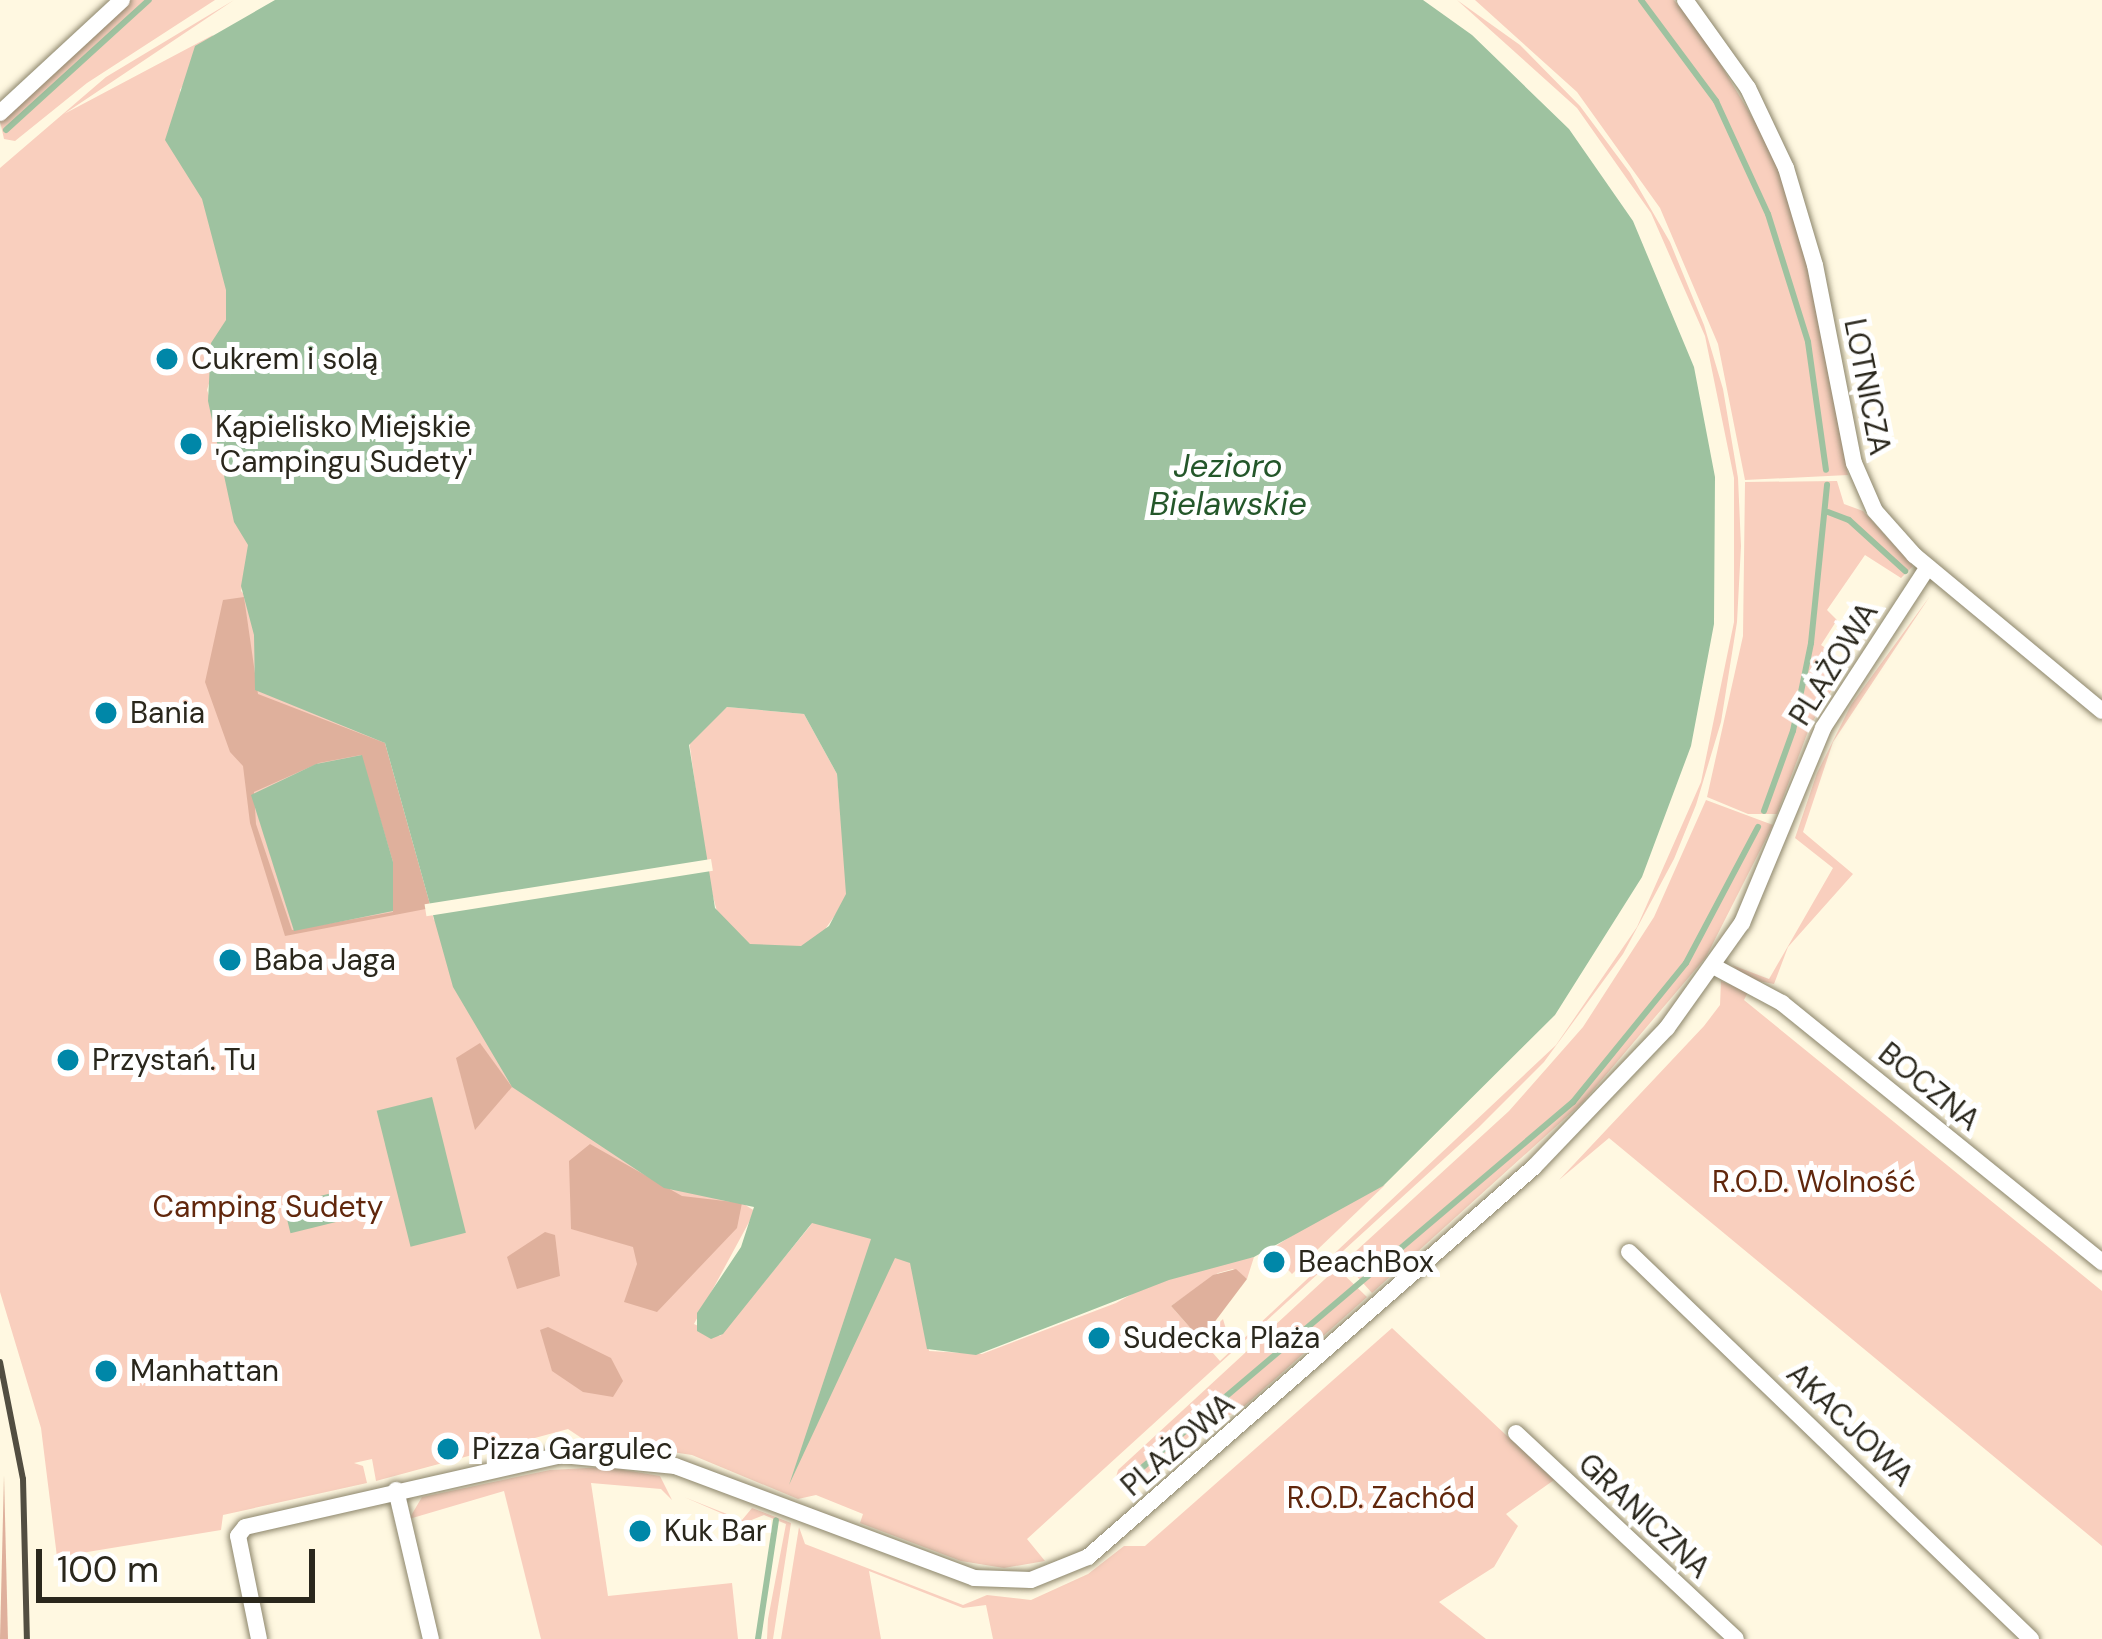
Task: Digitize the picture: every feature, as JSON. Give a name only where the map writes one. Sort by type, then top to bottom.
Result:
[{"type":"street","points":[[0,113],[122,0]]},
{"type":"street","name":"LOTNICZA","points":[[1685,0],[1739,73],[1786,167],[1860,483],[1890,531],[1928,567],[2102,711]]},
{"type":"street","name":"PLAŻOWA","points":[[259,1639],[238,1536],[259,1521],[548,1456],[630,1456],[965,1576],[1009,1582],[1061,1572],[1119,1533],[1541,1161],[1644,1055],[1714,967],[1769,868],[1823,728],[1928,567]]},
{"type":"street","name":"BOCZNA","points":[[1714,967],[1783,1003],[2102,1262]]},
{"type":"street","name":"AKACJOWA","points":[[1629,1252],[2031,1639]]},
{"type":"street","name":"GRANICZNA","points":[[1516,1433],[1736,1639]]},
{"type":"street","points":[[396,1490],[431,1639]]},
{"type":"green space","points":[[130,0],[215,0],[87,83],[15,141],[4,139],[0,121],[12,107]]},
{"type":"green space","name":"Camping Sudety","points":[[234,0],[64,114],[213,35],[180,90],[232,306],[207,390],[257,538],[241,591],[384,742],[434,920],[704,850],[689,740],[727,707],[804,714],[837,774],[848,897],[826,928],[826,945],[743,954],[719,919],[707,874],[742,1203],[755,1211],[694,1324],[720,1336],[810,1226],[834,1167],[895,1255],[914,1261],[929,1351],[982,1354],[1116,1303],[1171,1272],[1254,1257],[1247,1279],[1233,1269],[1218,1273],[1171,1306],[1201,1340],[1223,1319],[1228,1336],[1212,1352],[1220,1361],[1556,1045],[1637,927],[1701,782],[1734,622],[1734,478],[1705,336],[1651,213],[1577,108],[1457,0],[1520,45],[1580,106],[1630,173],[1670,242],[1704,325],[1723,389],[1738,478],[1741,546],[1737,622],[1721,722],[1696,805],[1674,859],[1623,954],[1544,1062],[1479,1127],[1027,1539],[1045,1561],[1004,1568],[961,1561],[860,1523],[863,1514],[816,1495],[798,1499],[692,1455],[583,1439],[568,1429],[376,1481],[372,1459],[354,1463],[363,1466],[367,1483],[223,1515],[221,1530],[57,1557],[41,1428],[0,1292],[0,168],[106,77]]},
{"type":"green space","points":[[1475,0],[1674,0],[1703,35],[1773,152],[1806,261],[1848,475],[1745,480],[1718,344],[1660,208],[1577,92]]},
{"type":"green space","points":[[1837,481],[1844,504],[1863,511],[1913,566],[1901,578],[1865,555],[1827,610],[1837,620],[1821,645],[1848,663],[1810,726],[1777,814],[1748,814],[1707,797],[1743,636],[1745,482]]},
{"type":"green space","points":[[1930,596],[1833,742],[1803,832],[1853,874],[1788,947],[1774,984],[1748,979],[1732,965],[1769,979],[1833,868],[1795,838],[1817,773],[1851,705]]},
{"type":"green space","points":[[1706,800],[1773,825],[1706,957],[1583,1102],[1372,1293],[1344,1262],[1509,1111],[1583,1027],[1654,917]]},
{"type":"green space","name":"R.O.D. Wolność","points":[[1721,981],[1748,992],[1744,1000],[2102,1291],[2102,1546],[1609,1138],[1559,1180],[1704,1026],[1720,1005]]},
{"type":"green space","points":[[1385,1185],[1292,1274],[1270,1250],[1335,1207]]},
{"type":"green space","points":[[1337,1268],[1367,1297],[1239,1411],[1199,1428],[1125,1493],[1115,1481],[1118,1470]]},
{"type":"green space","name":"R.O.D. Zachód","points":[[1392,1328],[1554,1480],[1506,1514],[1518,1526],[1494,1567],[1439,1602],[1486,1639],[993,1639],[986,1605],[963,1608],[869,1571],[881,1639],[781,1639],[799,1527],[805,1544],[963,1605],[987,1595],[1031,1600],[1088,1574],[1124,1546],[1145,1546]]},
{"type":"green space","points":[[606,1467],[660,1476],[672,1500],[661,1489],[591,1483],[608,1596],[732,1583],[738,1639],[541,1639],[504,1491],[409,1519],[422,1497],[550,1470]]},
{"type":"green space","points":[[684,1497],[742,1520],[752,1508],[791,1523],[773,1639],[767,1639],[768,1619],[786,1524],[764,1515],[744,1523]]},
{"type":"shaded area","points":[[244,597],[258,694],[385,743],[431,908],[285,936],[250,823],[243,766],[230,752],[205,682],[223,600]],"holes":[[[361,755],[393,862],[393,912],[292,930],[256,824],[254,792],[319,763]]]},
{"type":"shaded area","points":[[480,1043],[512,1087],[475,1130],[456,1058]]},
{"type":"shaded area","points":[[590,1144],[682,1196],[742,1203],[737,1228],[657,1312],[624,1302],[637,1264],[633,1247],[571,1229],[569,1161]]},
{"type":"shaded area","points":[[545,1232],[555,1235],[560,1276],[517,1289],[507,1257]]},
{"type":"shaded area","points":[[1236,1269],[1247,1279],[1201,1340],[1171,1306],[1213,1275]]},
{"type":"shaded area","points":[[548,1327],[611,1358],[623,1381],[613,1397],[583,1392],[552,1371],[540,1330]]},
{"type":"shaded area","points":[[4,1475],[8,1639],[0,1639]]},
{"type":"water","name":"Jezioro Bielawskie","points":[[275,0],[1423,0],[1472,35],[1569,129],[1633,221],[1694,367],[1715,477],[1714,624],[1691,746],[1642,877],[1555,1015],[1383,1186],[1254,1257],[1169,1280],[976,1355],[927,1349],[910,1263],[895,1258],[789,1485],[871,1239],[812,1223],[723,1334],[711,1339],[697,1331],[697,1313],[741,1247],[754,1207],[664,1188],[512,1087],[453,987],[385,743],[255,690],[254,635],[241,586],[248,545],[234,522],[208,401],[211,343],[226,320],[226,290],[202,199],[165,140],[195,46]],"holes":[[[727,707],[804,714],[837,774],[846,894],[829,926],[801,946],[750,944],[715,908],[689,745]]]},
{"type":"water","points":[[362,755],[393,862],[393,911],[294,931],[251,795],[316,764]]},
{"type":"water","points":[[432,1097],[466,1233],[411,1247],[377,1111]]},
{"type":"water","points":[[332,1193],[339,1221],[291,1233],[283,1205]]},
{"type":"pier","points":[[711,859],[713,871],[426,916],[425,904]]},
{"type":"waterway","points":[[6,130],[149,0]]},
{"type":"waterway","points":[[1641,0],[1716,101],[1768,214],[1808,342],[1826,470]]},
{"type":"waterway","points":[[1764,811],[1793,731],[1811,643],[1827,485]]},
{"type":"waterway","points":[[1828,512],[1849,520],[1905,571]]},
{"type":"waterway","points":[[1124,1483],[1573,1102],[1686,963],[1758,827]]},
{"type":"waterway","points":[[758,1639],[776,1520]]},
{"type":"railway","points":[[0,1362],[23,1479],[27,1639]]},
{"type":"place","name":"Cukrem i solą","points":[[167,359]]},
{"type":"place","name":"Kąpielisko Miejskie 'Campingu Sudety'","points":[[191,444]]},
{"type":"place","name":"Bania","points":[[106,713]]},
{"type":"place","name":"Baba Jaga","points":[[230,960]]},
{"type":"place","name":"Przystań. Tu","points":[[68,1060]]},
{"type":"place","name":"BeachBox","points":[[1274,1262]]},
{"type":"place","name":"Sudecka Plaża","points":[[1099,1338]]},
{"type":"place","name":"Manhattan","points":[[106,1371]]},
{"type":"place","name":"Pizza Gargulec","points":[[448,1449]]},
{"type":"place","name":"Kuk Bar","points":[[640,1531]]}]
